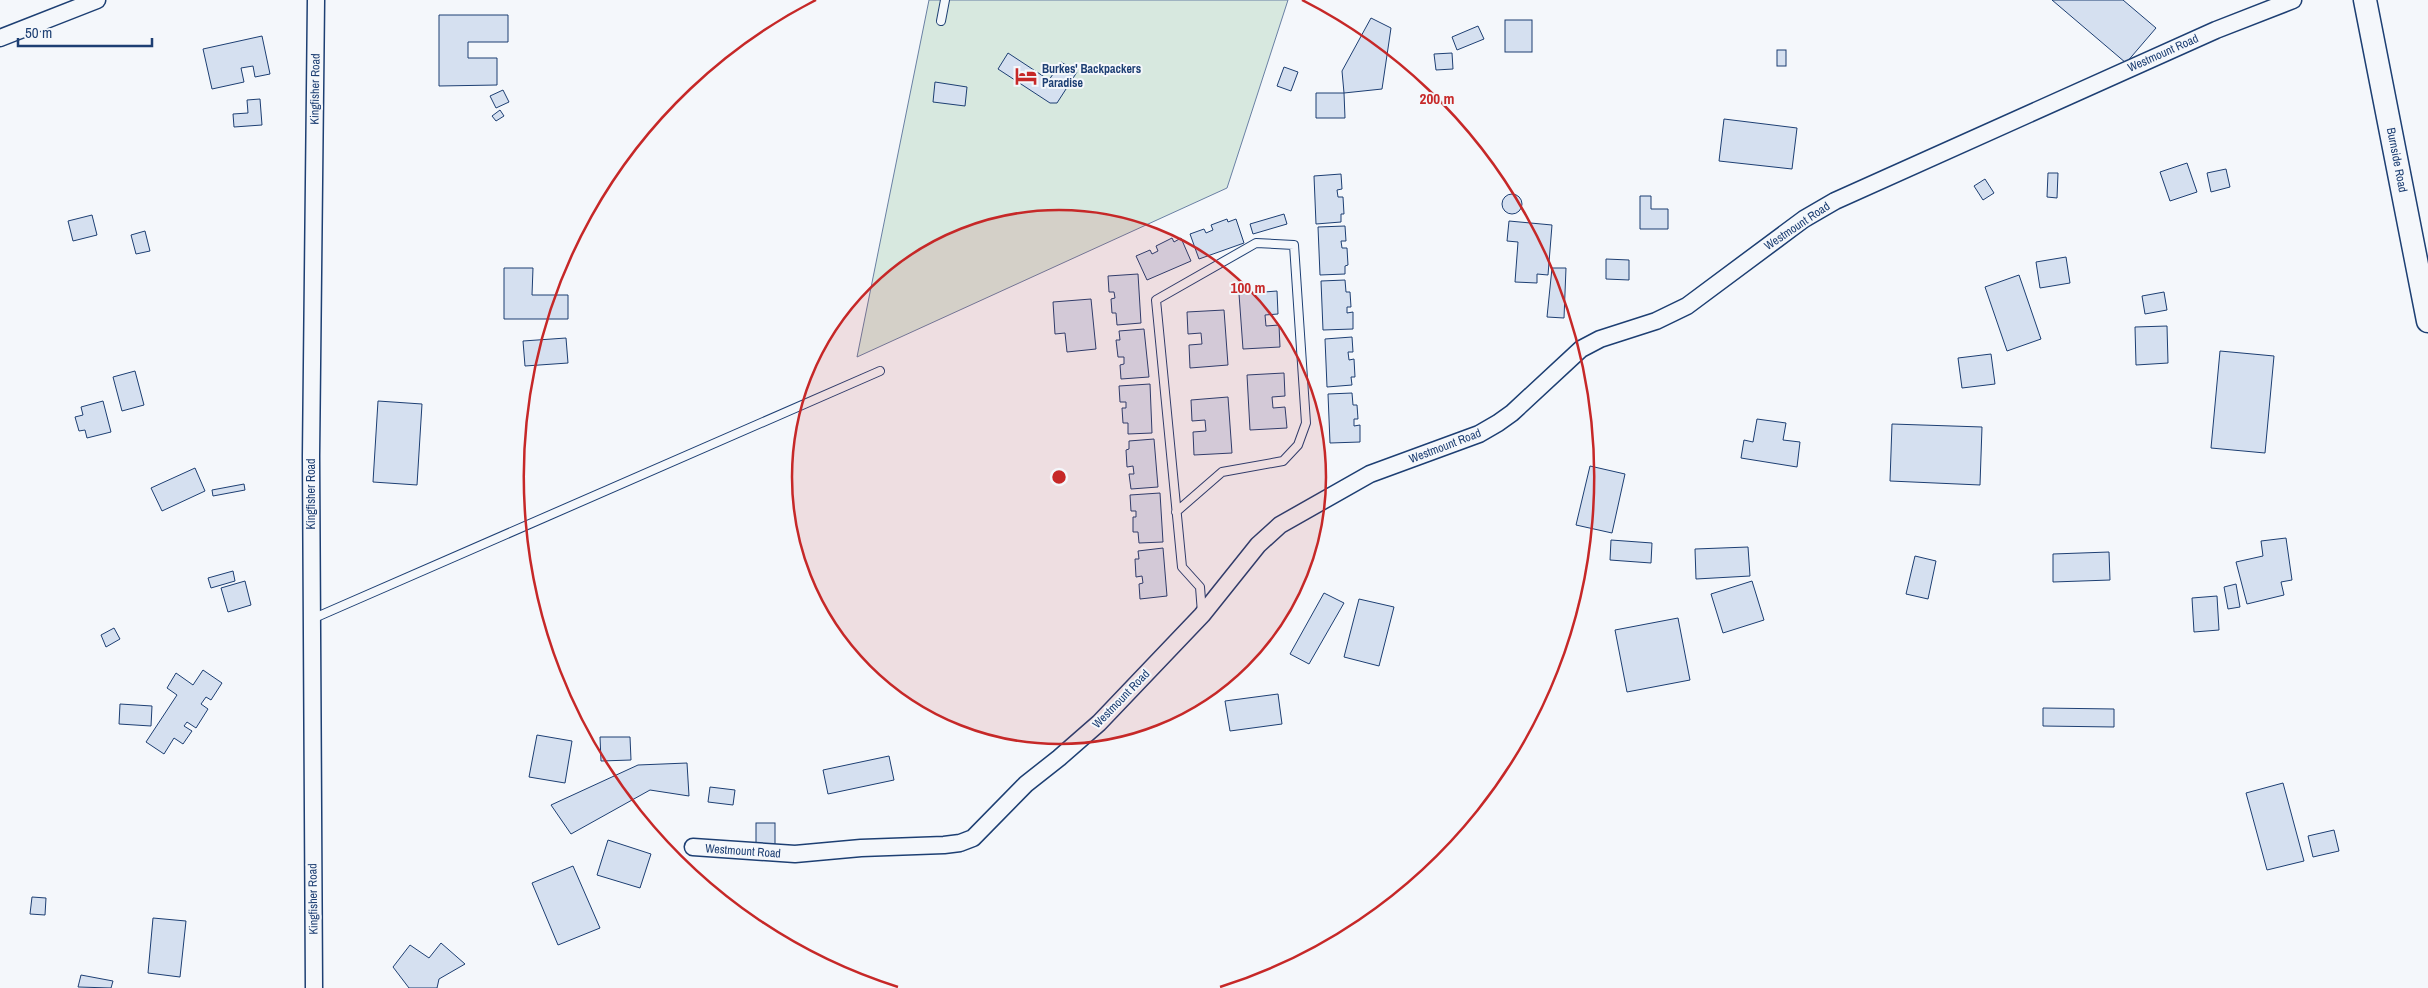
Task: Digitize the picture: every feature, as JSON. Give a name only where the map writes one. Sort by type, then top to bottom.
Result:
[{"type":"main road","name":"Burnside Road","points":[[2365,0],[2424,276],[2428,321]]},
{"type":"street","points":[[0,38],[97,0]]},
{"type":"street","name":"Kingfisher Road","points":[[314,988],[311,456],[316,0]]},
{"type":"street","name":"Westmount Road","points":[[693,847],[795,854],[861,848],[944,845],[960,843],[973,838],[1026,784],[1099,723],[1202,615],[1258,545],[1280,525],[1370,474],[1479,434],[1498,423],[1512,413],[1581,349],[1600,339],[1656,321],[1687,306],[1804,219],[1835,200],[2216,30],[2293,0]]},
{"type":"lane","points":[[941,20],[945,0]]},
{"type":"lane","points":[[1176,512],[1222,472],[1283,461],[1298,445],[1306,423],[1294,245],[1256,243],[1156,300],[1176,512],[1182,567],[1200,587],[1202,615]]},
{"type":"lane","points":[[312,619],[880,371]]},
{"type":"shaded area","points":[[929,0],[1288,0],[1227,188],[857,357]]},
{"type":"building","points":[[2052,0],[2123,0],[2156,28],[2126,63]]},
{"type":"building","points":[[439,15],[508,15],[508,42],[468,42],[468,58],[497,58],[497,85],[439,86]]},
{"type":"building","points":[[1371,18],[1391,28],[1382,89],[1344,93],[1342,71]]},
{"type":"building","points":[[1505,20],[1532,20],[1532,52],[1505,52]]},
{"type":"building","points":[[1478,26],[1484,39],[1457,50],[1452,37]]},
{"type":"building","points":[[262,36],[270,74],[255,77],[253,66],[241,68],[244,82],[212,89],[203,49]]},
{"type":"building","points":[[1777,50],[1786,50],[1786,66],[1777,66]]},
{"type":"building","name":"Burkes' Backpackers Paradise","points":[[1008,53],[1049,80],[1061,62],[1077,72],[1057,103],[1050,103],[998,69]]},
{"type":"building","points":[[1452,53],[1453,69],[1436,70],[1434,54]]},
{"type":"building","points":[[1284,67],[1298,72],[1291,91],[1277,86]]},
{"type":"building","points":[[935,82],[967,87],[965,106],[933,102]]},
{"type":"building","points":[[503,90],[509,102],[496,108],[490,96]]},
{"type":"building","points":[[1316,93],[1344,93],[1345,118],[1316,118]]},
{"type":"building","points":[[260,99],[262,125],[234,127],[233,114],[248,113],[247,100]]},
{"type":"building","points":[[500,110],[504,116],[496,121],[492,116]]},
{"type":"building","points":[[1724,119],[1797,128],[1792,169],[1719,161]]},
{"type":"building","points":[[2187,163],[2197,192],[2170,201],[2160,172]]},
{"type":"building","points":[[2226,169],[2230,187],[2211,192],[2207,173]]},
{"type":"building","points":[[2048,173],[2058,173],[2057,198],[2047,197]]},
{"type":"building","points":[[1341,174],[1342,189],[1337,190],[1338,197],[1343,197],[1344,214],[1341,214],[1341,222],[1316,224],[1314,176]]},
{"type":"building","points":[[1985,179],[1994,193],[1983,200],[1974,186]]},
{"type":"building","points":[[1512,194],[1519,197],[1522,204],[1519,211],[1512,214],[1505,211],[1502,204],[1505,197]]},
{"type":"building","points":[[1640,196],[1651,196],[1651,209],[1668,209],[1668,229],[1640,229]]},
{"type":"building","points":[[1284,214],[1287,224],[1253,234],[1250,224]]},
{"type":"building","points":[[92,215],[97,235],[73,241],[68,221]]},
{"type":"building","points":[[1227,219],[1228,222],[1236,219],[1244,243],[1199,259],[1190,234],[1204,229],[1206,233],[1213,230],[1211,225]]},
{"type":"building","points":[[1509,221],[1552,225],[1548,275],[1537,274],[1537,283],[1515,282],[1518,242],[1507,241]]},
{"type":"building","points":[[1345,226],[1346,241],[1341,241],[1342,248],[1347,248],[1348,265],[1345,266],[1345,274],[1320,275],[1318,227]]},
{"type":"building","points":[[145,231],[150,251],[136,254],[131,235]]},
{"type":"building","points":[[1172,238],[1174,242],[1181,238],[1191,261],[1147,280],[1136,256],[1150,250],[1152,254],[1158,251],[1156,246]]},
{"type":"building","points":[[2066,257],[2070,283],[2040,288],[2036,262]]},
{"type":"building","points":[[1606,259],[1629,260],[1629,280],[1606,279]]},
{"type":"building","points":[[504,268],[533,268],[532,295],[568,295],[568,319],[504,319]]},
{"type":"building","points":[[1552,268],[1566,268],[1564,318],[1547,317]]},
{"type":"building","points":[[1138,274],[1141,323],[1117,325],[1116,313],[1112,313],[1111,299],[1115,298],[1114,292],[1109,292],[1108,276]]},
{"type":"building","points":[[2019,275],[2041,339],[2007,351],[1985,287]]},
{"type":"building","points":[[1345,280],[1346,292],[1350,292],[1351,307],[1347,307],[1347,313],[1353,312],[1353,329],[1323,330],[1321,281]]},
{"type":"building","points":[[1277,291],[1278,314],[1265,315],[1266,326],[1279,325],[1280,347],[1243,349],[1239,294]]},
{"type":"building","points":[[2164,292],[2167,310],[2145,314],[2142,296]]},
{"type":"building","points":[[1091,299],[1096,349],[1067,352],[1065,333],[1055,334],[1053,302]]},
{"type":"building","points":[[1224,310],[1228,365],[1190,368],[1189,345],[1202,344],[1201,333],[1188,334],[1187,312]]},
{"type":"building","points":[[2167,326],[2168,363],[2136,365],[2135,327]]},
{"type":"building","points":[[1144,329],[1149,377],[1121,379],[1120,365],[1124,364],[1124,357],[1118,357],[1116,340],[1120,340],[1119,331]]},
{"type":"building","points":[[1352,337],[1353,352],[1348,352],[1349,360],[1354,359],[1355,377],[1351,377],[1352,385],[1327,387],[1325,339]]},
{"type":"building","points":[[566,338],[568,363],[525,366],[523,341]]},
{"type":"building","points":[[2220,351],[2274,356],[2265,453],[2211,448]]},
{"type":"building","points":[[1991,354],[1995,384],[1962,388],[1958,358]]},
{"type":"building","points":[[135,371],[144,405],[122,411],[113,377]]},
{"type":"building","points":[[1284,373],[1285,396],[1272,397],[1273,408],[1285,407],[1287,428],[1250,430],[1247,375]]},
{"type":"building","points":[[1150,384],[1152,433],[1128,434],[1128,423],[1123,423],[1122,408],[1126,408],[1126,402],[1120,402],[1119,386]]},
{"type":"building","points":[[1352,393],[1353,405],[1357,405],[1358,419],[1354,419],[1354,426],[1360,425],[1360,442],[1330,443],[1328,394]]},
{"type":"building","points":[[1228,397],[1232,453],[1194,455],[1193,432],[1206,431],[1205,420],[1192,421],[1191,400]]},
{"type":"building","points":[[103,401],[111,432],[87,438],[85,430],[79,431],[75,417],[83,415],[81,407]]},
{"type":"building","points":[[378,401],[422,404],[417,485],[373,482]]},
{"type":"building","points":[[1757,419],[1786,423],[1783,440],[1800,442],[1797,467],[1741,458],[1744,440],[1753,442]]},
{"type":"building","points":[[1892,424],[1982,427],[1980,485],[1890,481]]},
{"type":"building","points":[[1154,439],[1158,487],[1131,489],[1129,474],[1134,474],[1133,466],[1127,467],[1126,450],[1129,449],[1129,441]]},
{"type":"building","points":[[1590,466],[1625,474],[1612,533],[1576,525]]},
{"type":"building","points":[[195,468],[205,491],[162,511],[151,488]]},
{"type":"building","points":[[244,484],[245,490],[213,496],[212,490]]},
{"type":"building","points":[[1160,493],[1163,542],[1139,543],[1138,532],[1133,532],[1133,517],[1136,517],[1136,511],[1131,511],[1130,495]]},
{"type":"building","points":[[2286,538],[2292,580],[2281,582],[2284,595],[2247,604],[2236,562],[2263,556],[2261,541]]},
{"type":"building","points":[[1611,540],[1652,543],[1651,563],[1610,560]]},
{"type":"building","points":[[1748,547],[1750,576],[1696,579],[1695,549]]},
{"type":"building","points":[[1163,548],[1167,596],[1140,599],[1139,584],[1143,583],[1142,576],[1136,577],[1135,559],[1139,559],[1138,551]]},
{"type":"building","points":[[2109,552],[2110,580],[2053,582],[2053,554]]},
{"type":"building","points":[[1915,556],[1936,561],[1928,599],[1906,594]]},
{"type":"building","points":[[233,571],[235,581],[211,588],[208,578]]},
{"type":"building","points":[[245,581],[251,605],[228,612],[221,588]]},
{"type":"building","points":[[1752,581],[1764,620],[1723,633],[1711,594]]},
{"type":"building","points":[[2236,584],[2240,607],[2228,609],[2224,587]]},
{"type":"building","points":[[1324,593],[1344,603],[1309,664],[1290,654]]},
{"type":"building","points":[[2217,596],[2219,630],[2194,632],[2192,598]]},
{"type":"building","points":[[1359,599],[1394,607],[1379,666],[1344,657]]},
{"type":"building","points":[[1678,618],[1690,680],[1627,692],[1615,630]]},
{"type":"building","points":[[114,628],[120,639],[106,647],[101,635]]},
{"type":"building","points":[[203,670],[222,683],[211,700],[206,697],[201,704],[208,709],[196,728],[187,722],[184,726],[192,731],[183,744],[174,738],[164,754],[146,742],[177,695],[167,688],[176,673],[193,685]]},
{"type":"building","points":[[1278,694],[1282,724],[1230,731],[1225,701]]},
{"type":"building","points":[[120,704],[152,706],[151,726],[119,724]]},
{"type":"building","points":[[2043,708],[2114,709],[2114,727],[2043,726]]},
{"type":"building","points":[[537,735],[572,741],[565,783],[529,777]]},
{"type":"building","points":[[600,737],[630,737],[631,760],[601,761]]},
{"type":"building","points":[[889,756],[894,780],[828,794],[823,770]]},
{"type":"building","points":[[687,763],[689,796],[650,790],[571,834],[551,805],[638,765]]},
{"type":"building","points":[[2283,783],[2304,861],[2267,870],[2246,793]]},
{"type":"building","points":[[710,787],[735,790],[733,805],[708,802]]},
{"type":"building","points":[[756,823],[775,823],[775,845],[756,845]]},
{"type":"building","points":[[2334,830],[2339,851],[2313,857],[2308,836]]},
{"type":"building","points":[[608,840],[651,854],[640,888],[597,875]]},
{"type":"building","points":[[573,866],[600,928],[558,945],[532,883]]},
{"type":"building","points":[[32,897],[46,898],[45,915],[30,914]]},
{"type":"building","points":[[153,918],[186,921],[180,977],[148,973]]},
{"type":"building","points":[[441,943],[465,964],[439,979],[437,988],[409,988],[393,967],[410,945],[429,958]]},
{"type":"building","points":[[81,975],[113,981],[111,988],[78,987]]},
{"type":"place","name":"Burkes' Backpackers Paradise","points":[[1026,76]]}]
